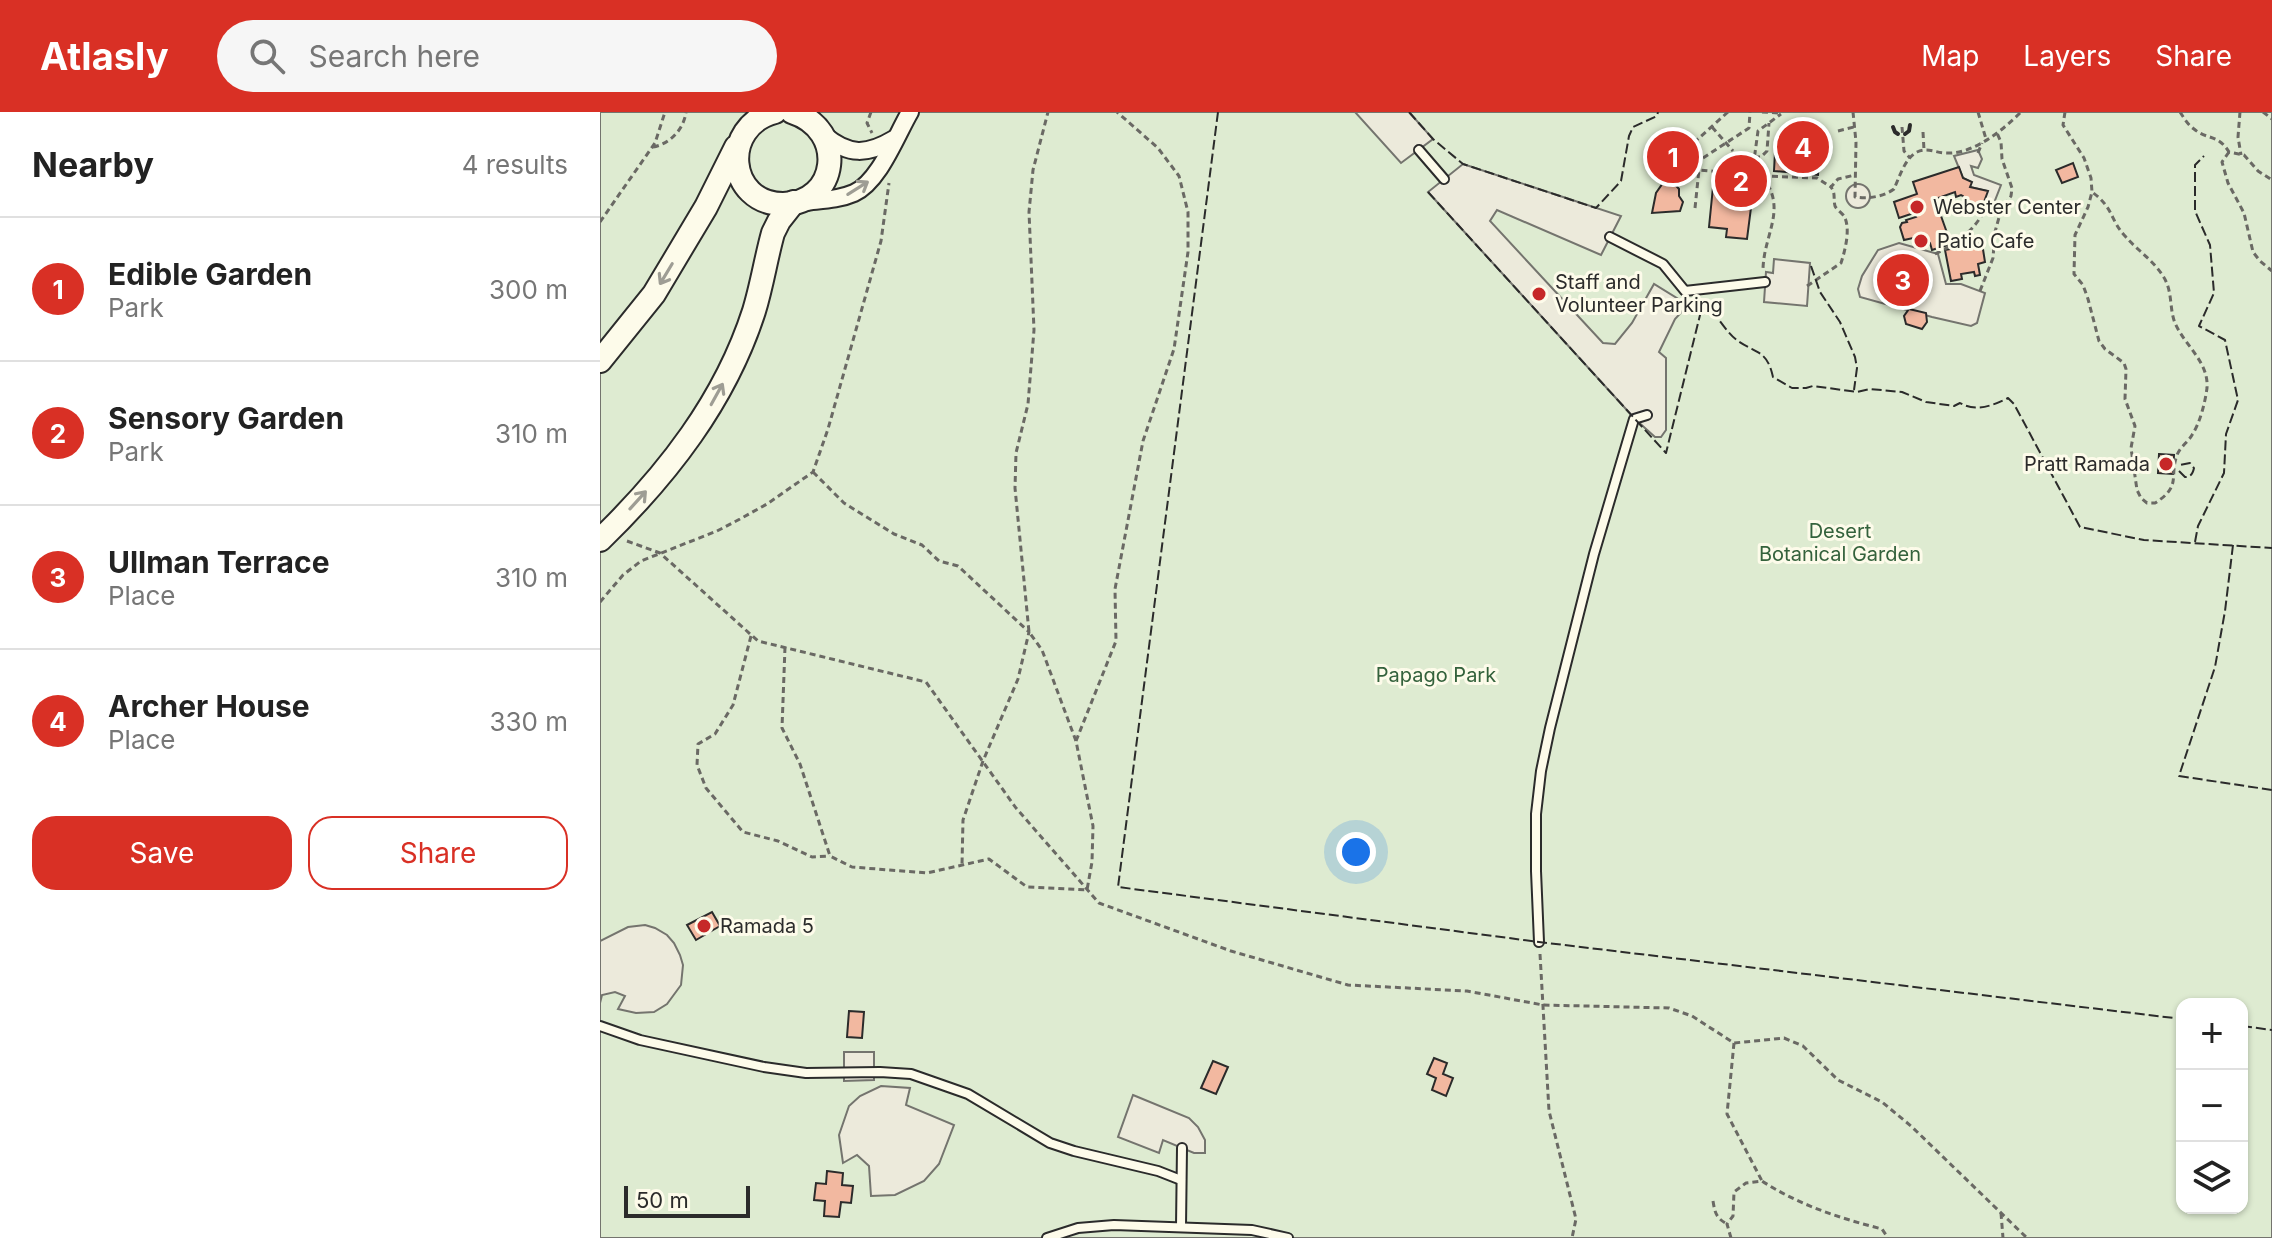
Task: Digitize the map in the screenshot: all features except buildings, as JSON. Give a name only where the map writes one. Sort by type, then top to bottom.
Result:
[{"type":"main road","points":[[740,140],[738,170],[744,183],[755,194],[768,202],[783,204],[810,196],[827,175],[829,147],[822,126],[792,112]]},
{"type":"main road","points":[[600,361],[654,294],[706,207],[746,130],[769,113]]},
{"type":"main road","points":[[603,537],[674,459],[702,421],[728,375],[743,340],[773,233],[796,202]]},
{"type":"street","points":[[796,202],[834,199],[857,192],[876,175],[910,112]]},
{"type":"street","points":[[822,126],[841,148],[863,152],[894,139]]},
{"type":"lane","points":[[1419,150],[1444,179]]},
{"type":"lane","points":[[1610,237],[1663,264],[1685,291]]},
{"type":"lane","points":[[1679,299],[1685,291],[1764,277]]},
{"type":"lane","points":[[1539,942],[1536,814],[1547,742],[1594,554],[1634,419],[1647,415]]},
{"type":"lane","points":[[600,1026],[640,1040],[764,1067],[806,1073],[911,1074],[968,1094],[1050,1143],[1158,1171],[1181,1180]]},
{"type":"lane","points":[[1181,1226],[1182,1148]]},
{"type":"lane","points":[[1047,1238],[1078,1228],[1114,1225],[1252,1230],[1288,1238]]},
{"type":"path","points":[[600,222],[655,143],[665,112]]},
{"type":"path","points":[[652,148],[664,145],[685,122],[686,112]]},
{"type":"path","points":[[871,112],[867,123],[872,133]]},
{"type":"path","points":[[962,865],[963,820],[983,761],[1018,679],[1029,632],[1015,488],[1016,453],[1028,404],[1034,330],[1029,212],[1033,170],[1048,112]]},
{"type":"path","points":[[1076,741],[1116,641],[1115,589],[1143,441],[1174,349],[1188,252],[1188,212],[1179,176],[1158,148],[1117,112]]},
{"type":"path","points":[[1728,112],[1680,155],[1679,168],[1817,178],[1831,187],[1835,193],[1835,206],[1845,217],[1847,225],[1844,252],[1841,263],[1807,286]]},
{"type":"path","points":[[1749,128],[1750,112]]},
{"type":"path","points":[[1762,112],[1781,113]]},
{"type":"path","points":[[1853,112],[1855,197],[1874,197],[1894,189],[1910,158],[1924,150],[1957,153],[1985,141],[2021,112]]},
{"type":"path","points":[[1978,112],[1985,141],[1978,153]]},
{"type":"path","points":[[2065,112],[2063,125],[2084,158],[2092,192],[2084,220],[2075,235],[2074,274],[2083,285],[2099,341],[2124,363],[2125,399],[2135,426],[2131,448],[2137,490],[2147,503],[2155,503],[2175,482],[2177,456],[2199,420],[2205,401],[2207,376],[2203,365],[2176,327],[2164,277],[2127,240],[2102,199],[2092,192]]},
{"type":"path","points":[[2180,112],[2196,132],[2217,138],[2229,152],[2244,155],[2258,171],[2272,180]]},
{"type":"path","points":[[2240,112],[2238,137],[2241,155]]},
{"type":"path","points":[[2263,112],[2272,119]]},
{"type":"path","points":[[1752,175],[1758,131],[1781,113]]},
{"type":"path","points":[[1754,157],[1761,157],[1767,151],[1769,123]]},
{"type":"path","points":[[1712,127],[1733,151]]},
{"type":"path","points":[[1838,131],[1854,127]]},
{"type":"path","points":[[1902,127],[1904,151],[1910,158]]},
{"type":"path","points":[[1749,128],[1758,131]]},
{"type":"path","points":[[1700,160],[1749,128]]},
{"type":"path","points":[[1923,132],[1924,150]]},
{"type":"path","points":[[1980,291],[1993,258],[2001,210],[2011,196],[2012,188],[1997,133]]},
{"type":"path","points":[[1690,147],[1700,160],[1695,208]]},
{"type":"path","points":[[2229,152],[2222,162],[2228,183],[2244,213],[2253,252],[2272,271]]},
{"type":"path","points":[[1726,172],[1725,187],[1734,187],[1733,201]]},
{"type":"path","points":[[1831,187],[1838,179],[1855,175]]},
{"type":"path","points":[[1762,176],[1769,185],[1775,208],[1774,224],[1764,252],[1764,277]]},
{"type":"path","points":[[600,602],[623,575],[641,561],[717,531],[767,504],[813,472],[881,241],[888,205],[889,177]]},
{"type":"path","points":[[1935,254],[1968,233],[1984,211]]},
{"type":"path","points":[[813,472],[844,503],[894,534],[922,545],[939,561],[958,566],[1029,632],[1042,650],[1076,741],[1093,826],[1087,890]]},
{"type":"path","points":[[603,537],[660,553],[758,641],[926,682],[1016,808],[1099,903],[1216,946],[1348,985],[1467,991],[1543,1005],[1669,1008],[1692,1016],[1734,1043],[1784,1038],[1803,1046],[1838,1080],[1882,1102],[2027,1238]]},
{"type":"path","points":[[752,635],[733,705],[715,734],[698,744],[697,765],[706,788],[743,832],[778,841],[812,857],[830,856],[852,867],[927,873],[989,859],[1027,887],[1087,890]]},
{"type":"path","points":[[785,647],[782,728],[800,764],[830,856]]},
{"type":"path","points":[[1539,942],[1549,1111],[1576,1219],[1572,1238]]},
{"type":"path","points":[[1734,1043],[1727,1114],[1762,1181],[1812,1208],[1882,1229],[1888,1238]]},
{"type":"path","points":[[1727,1224],[1733,1216],[1734,1192],[1746,1183],[1762,1181]]},
{"type":"path","points":[[1713,1201],[1716,1215],[1727,1224],[1731,1238]]},
{"type":"path","points":[[2001,1213],[2003,1238]]},
{"type":"green space","name":"Papago Park","points":[[600,112],[2272,112],[2272,1238],[600,1238]]},
{"type":"shaded area","points":[[1355,112],[1409,112],[1433,139],[1401,163]]},
{"type":"shaded area","points":[[1978,150],[1982,159],[1978,168],[1971,166],[1974,175],[2001,185],[1990,213],[1981,210],[1987,191],[1970,187],[1971,182],[1963,178],[1954,156]]},
{"type":"shaded area","name":"Staff and Volunteer Parking","points":[[1463,164],[1621,216],[1601,255],[1497,210],[1490,221],[1603,343],[1615,344],[1632,323],[1654,284],[1688,305],[1675,319],[1659,352],[1666,358],[1666,430],[1661,437],[1655,437],[1635,419],[1428,192]]},
{"type":"shaded area","points":[[1858,184],[1867,187],[1870,196],[1867,205],[1858,208],[1849,205],[1846,196],[1849,187]]},
{"type":"shaded area","points":[[1899,243],[1938,254],[1946,284],[1961,284],[1985,293],[1977,323],[1971,326],[1860,297],[1858,289],[1862,276],[1878,250]]},
{"type":"shaded area","name":"Staff and Volunteer Parking","points":[[1774,259],[1810,263],[1807,306],[1764,302],[1766,272],[1773,273]]},
{"type":"shaded area","points":[[645,925],[667,935],[674,943],[683,965],[681,985],[667,1004],[654,1012],[636,1013],[618,1009],[625,996],[615,992],[602,995],[600,1003],[600,941],[628,927]]},
{"type":"shaded area","points":[[844,1052],[874,1052],[874,1080],[844,1081]]},
{"type":"shaded area","points":[[881,1086],[910,1088],[906,1105],[954,1125],[939,1164],[924,1181],[895,1195],[871,1196],[869,1166],[857,1155],[843,1163],[839,1135],[849,1106],[860,1096]]},
{"type":"shaded area","points":[[1133,1095],[1189,1118],[1205,1140],[1205,1153],[1194,1153],[1163,1140],[1159,1153],[1118,1137]]},
{"type":"fence","points":[[1218,112],[1118,887],[1539,942],[2176,1018]]},
{"type":"fence","points":[[1409,112],[1433,139],[1463,164],[1596,208],[1621,181],[1633,127],[1657,116],[1658,112]]},
{"type":"fence","points":[[2195,542],[2198,526],[2224,473],[2226,434],[2238,400],[2225,340],[2199,326],[2214,293],[2210,245],[2195,211],[2195,165],[2204,156]]},
{"type":"fence","points":[[1428,192],[1666,453],[1702,307],[1709,304],[1730,334],[1764,357],[1773,377],[1792,388],[1813,386],[1857,392],[1870,389],[1902,392],[1926,402],[1954,406],[1960,403],[1978,407],[2008,398],[2080,527],[2144,540],[2272,548]]},
{"type":"fence","points":[[1811,266],[1820,292],[1840,322],[1855,357],[1854,390]]},
{"type":"fence","points":[[2179,471],[2187,477],[2194,468],[2190,463],[2180,465]]},
{"type":"fence","points":[[2233,545],[2215,667],[2179,776],[2272,790]]},
{"type":"fence","points":[[2248,1027],[2272,1030]]},
{"type":"wall","points":[[1905,134],[1910,125]]},
{"type":"wall","points":[[1893,127],[1898,134]]},
{"type":"place","name":"Archer House","points":[[1803,147]]},
{"type":"place","name":"Edible Garden","points":[[1673,157]]},
{"type":"place","name":"Sensory Garden","points":[[1741,181]]},
{"type":"place","name":"Webster Center","points":[[1917,207]]},
{"type":"place","name":"Patio Cafe","points":[[1921,241]]},
{"type":"place","name":"Ullman Terrace","points":[[1903,280]]},
{"type":"place","name":"Staff and Volunteer Parking","points":[[1539,294]]},
{"type":"place","name":"Pratt Ramada","points":[[2166,464]]},
{"type":"place","name":"Ramada 5","points":[[704,926]]},
{"type":"park label","name":"Desert Botanical Garden","points":[[1840,542]]}]
